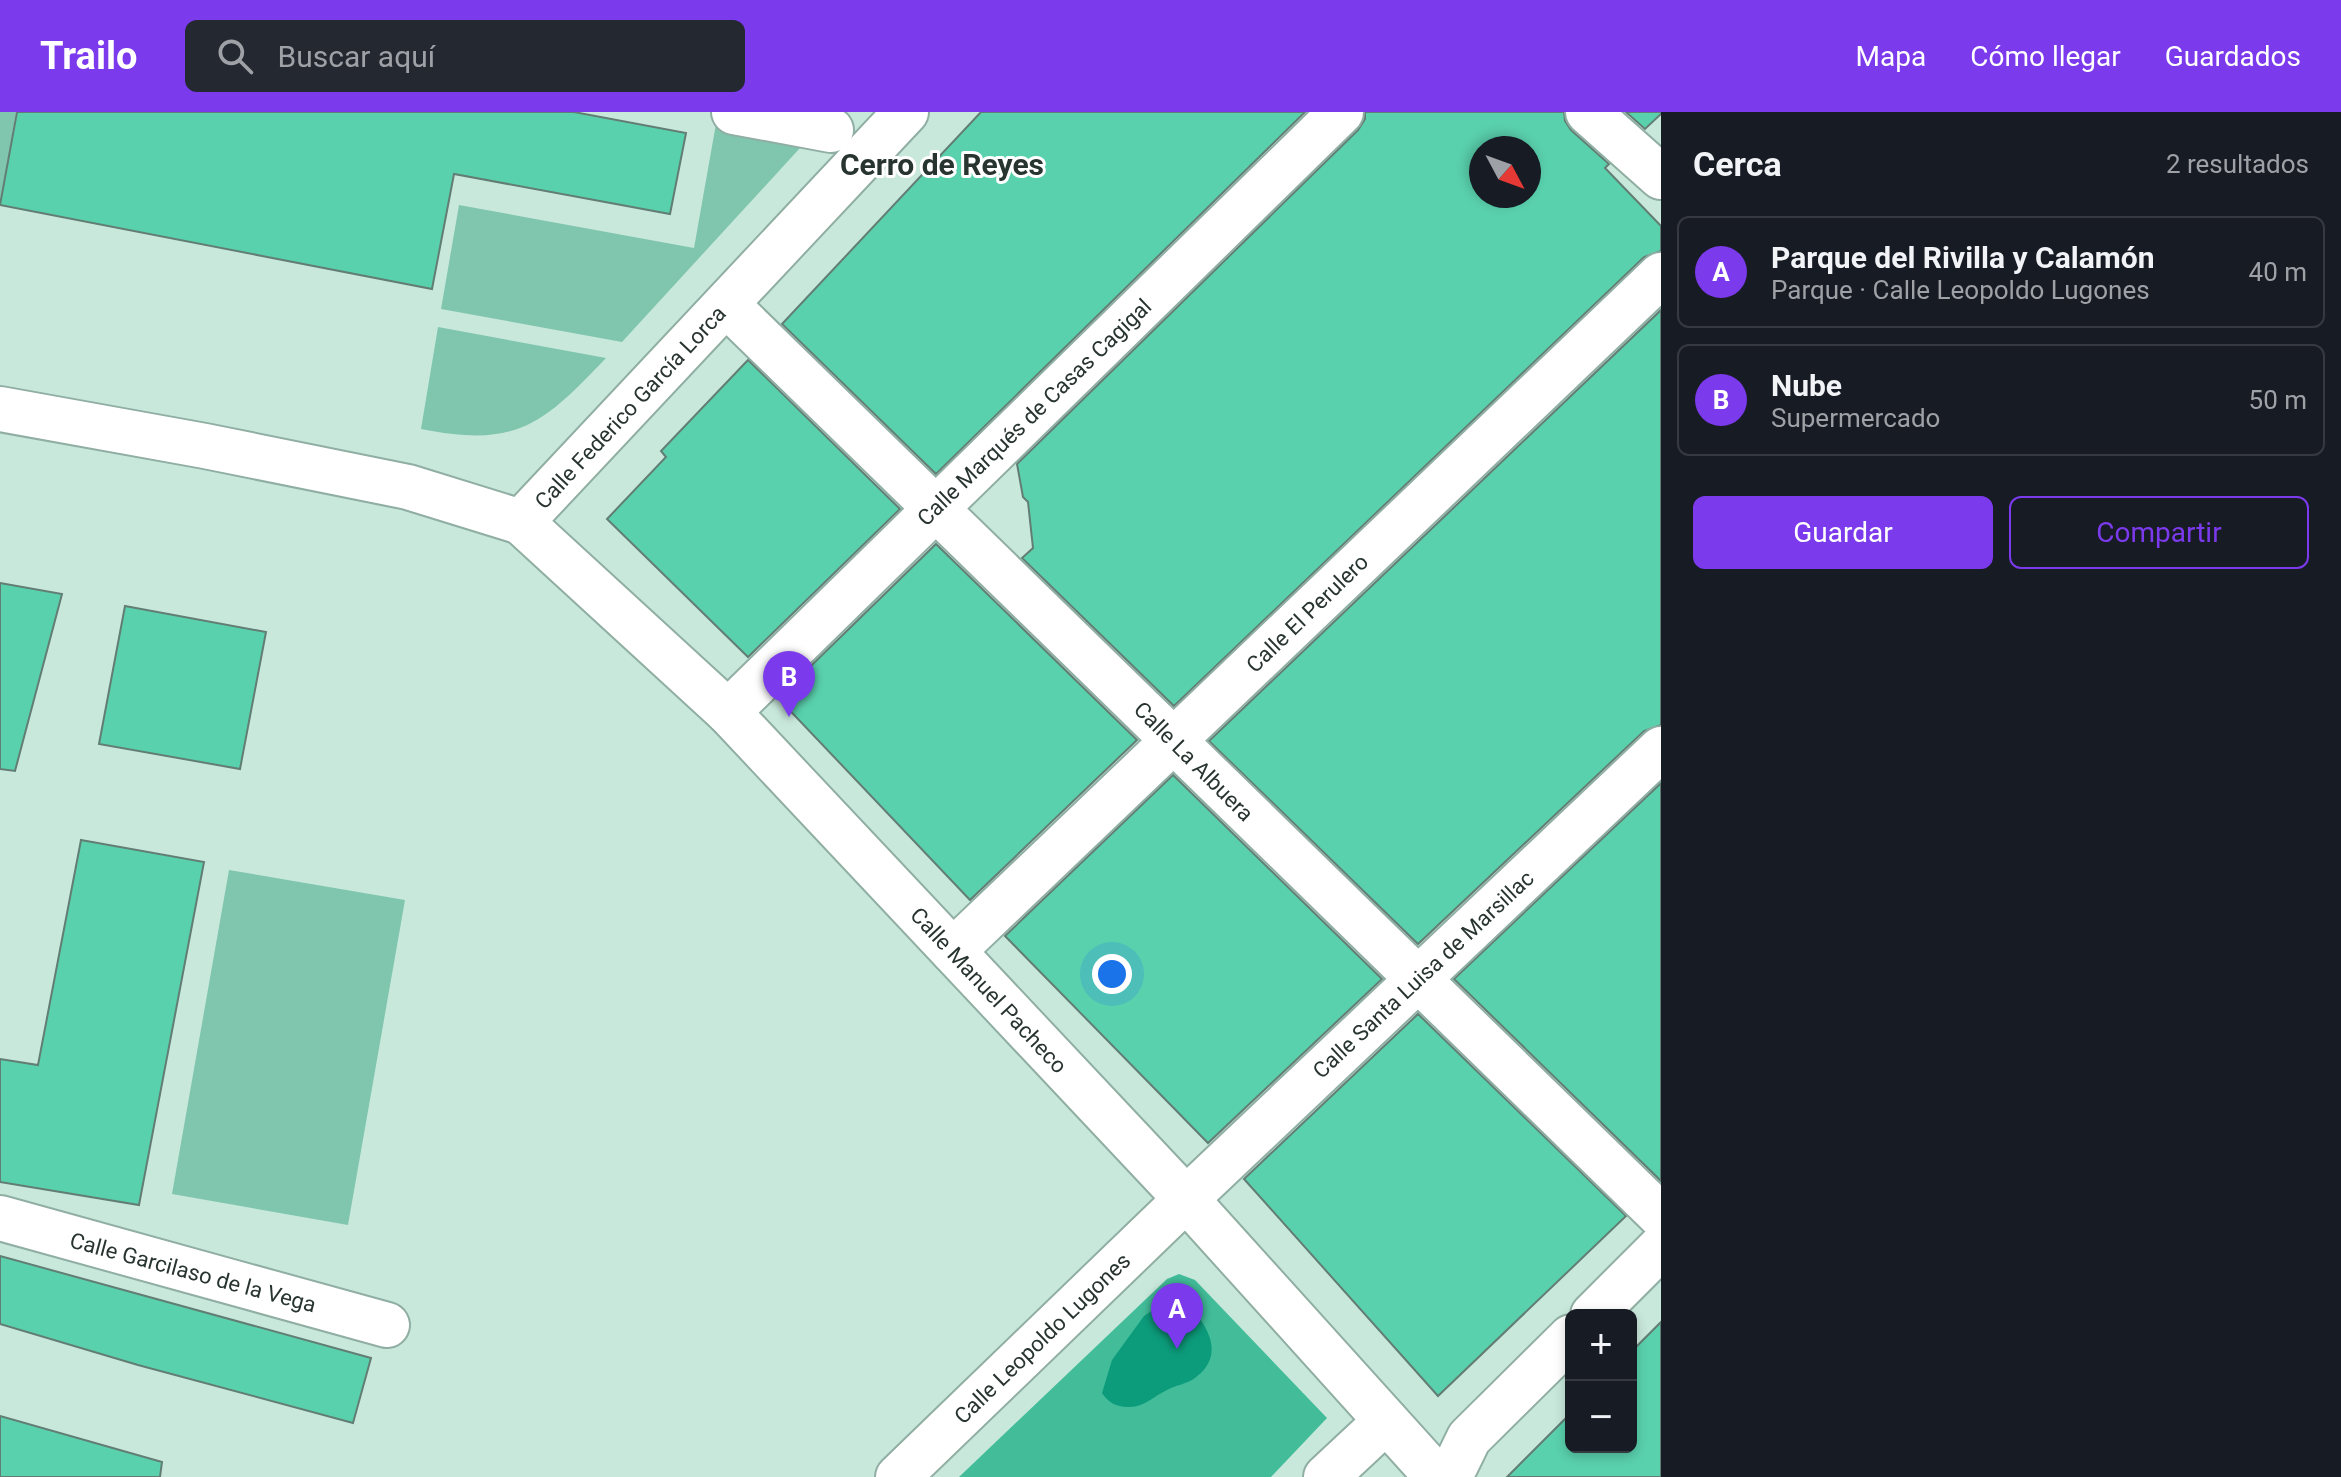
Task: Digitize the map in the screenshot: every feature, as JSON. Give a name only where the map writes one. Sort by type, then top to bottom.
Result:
[{"type":"street","points":[[734,112],[831,130]]},
{"type":"street","name":"Calle Federico García Lorca","points":[[0,409],[408,487],[521,522],[906,112]]},
{"type":"street","name":"Calle Marqués de Casas Cagigal","points":[[728,712],[1341,112]]},
{"type":"street","points":[[1588,112],[1661,177]]},
{"type":"street","name":"Calle El Perulero","points":[[953,951],[1661,275]]},
{"type":"street","name":"Calle La Albuera","points":[[727,305],[1661,1216]]},
{"type":"street","name":"Calle Manuel Pacheco","points":[[521,522],[728,712],[1186,1199],[1437,1477]]},
{"type":"street","name":"Calle Santa Luisa de Marsillac","points":[[1186,1199],[1661,749]]},
{"type":"street","name":"Calle Leopoldo Lugones","points":[[898,1477],[1186,1199]]},
{"type":"street","name":"Calle Garcilaso de la Vega","points":[[0,1218],[387,1325]]},
{"type":"street","points":[[1599,1309],[1661,1247]]},
{"type":"street","points":[[1450,1477],[1469,1438],[1565,1343]]},
{"type":"street","points":[[1326,1477],[1386,1421]]},
{"type":"shaded area","points":[[0,112],[16,112],[0,206]]},
{"type":"shaded area","points":[[717,118],[811,136],[622,342],[441,309],[459,205],[694,248]]},
{"type":"shaded area","points":[[438,327],[606,358],[564,400],[526,426],[505,433],[481,435],[421,429]]},
{"type":"shaded area","points":[[229,870],[405,900],[348,1225],[172,1194]]},
{"type":"shaded area","points":[[1179,1274],[1195,1280],[1327,1418],[1271,1477],[959,1477],[1167,1279]]},
{"type":"shaded area","points":[[1179,1297],[1197,1315],[1209,1336],[1211,1358],[1205,1368],[1192,1380],[1170,1388],[1139,1406],[1124,1407],[1113,1403],[1102,1393],[1112,1360],[1144,1316]]},
{"type":"building","points":[[17,112],[574,112],[686,133],[670,214],[454,174],[432,289],[0,205]]},
{"type":"building","points":[[981,112],[1305,112],[936,474],[782,324]]},
{"type":"building","points":[[1365,112],[1564,112],[1571,130],[1609,164],[1605,168],[1661,226],[1661,251],[1644,257],[1174,706],[1022,558],[1033,548],[1028,502],[1023,497],[1017,464],[1358,130],[1365,119]]},
{"type":"building","points":[[1626,112],[1661,112],[1661,114],[1645,129]]},
{"type":"building","points":[[1661,310],[1661,725],[1644,731],[1418,944],[1209,741]]},
{"type":"building","points":[[748,360],[900,509],[748,657],[607,519],[666,457],[661,451]]},
{"type":"building","points":[[936,544],[1137,740],[970,900],[778,698]]},
{"type":"building","points":[[0,583],[62,594],[15,771],[0,769]]},
{"type":"building","points":[[125,606],[266,632],[240,769],[99,744]]},
{"type":"building","points":[[1173,775],[1382,979],[1208,1143],[1005,936]]},
{"type":"building","points":[[1661,783],[1661,1181],[1454,979]]},
{"type":"building","points":[[81,840],[204,862],[139,1205],[0,1182],[0,1059],[38,1065]]},
{"type":"building","points":[[1418,1014],[1626,1216],[1438,1396],[1244,1179]]},
{"type":"building","points":[[0,1256],[371,1358],[353,1423],[0,1324]]},
{"type":"building","points":[[1661,1322],[1661,1477],[1507,1477],[1565,1419],[1565,1453],[1637,1453],[1637,1346]]},
{"type":"building","points":[[0,1416],[162,1462],[160,1477],[0,1477]]},
{"type":"place","name":"Nube","points":[[789,717]]},
{"type":"place","name":"Parque del Rivilla y Calamón","points":[[1177,1349]]},
{"type":"district","name":"Cerro de Reyes","points":[[942,165]]}]
